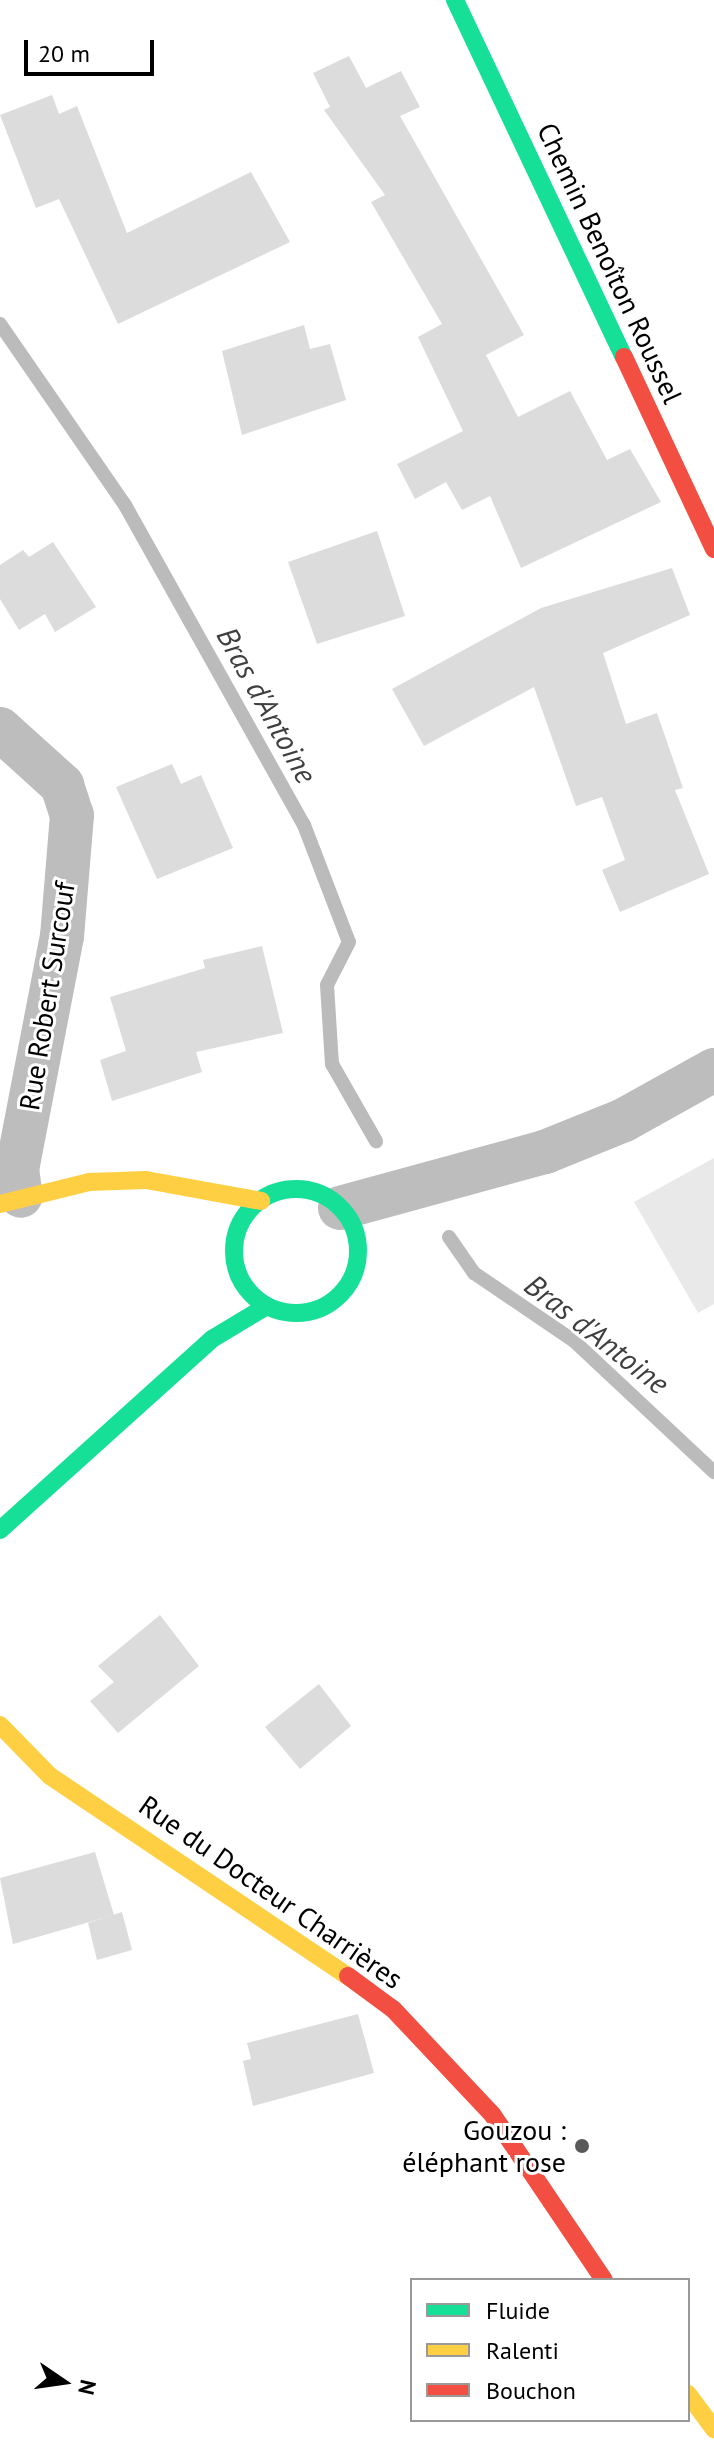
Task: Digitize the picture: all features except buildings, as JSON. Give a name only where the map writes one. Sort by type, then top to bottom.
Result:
[{"type":"street","name":"Chemin Benoîton Roussel","points":[[455,0],[714,549]]},
{"type":"street","name":"Rue Robert Surcouf","points":[[0,729],[62,785],[72,815],[62,936],[11,1200]]},
{"type":"street","points":[[348,1222],[411,1193],[624,1120],[714,1070]]},
{"type":"street","points":[[11,1200],[89,1182],[146,1180],[261,1201],[310,1190],[348,1222],[358,1257],[342,1294],[306,1313],[267,1306],[244,1284],[234,1252],[236,1235],[261,1201]]},
{"type":"street","points":[[183,1187],[236,1235]]},
{"type":"street","points":[[212,1339],[244,1284]]},
{"type":"street","points":[[0,1530],[212,1339],[267,1306]]},
{"type":"street","name":"Rue du Docteur Charrières","points":[[0,1725],[50,1776],[280,1926],[393,2009],[492,2114],[603,2278]]},
{"type":"street","points":[[690,2397],[714,2429]]},
{"type":"shaded area","points":[[714,1158],[714,1304],[698,1313],[634,1202]]},
{"type":"waterway","name":"Bras d'Antoine","points":[[0,324],[125,505],[304,825],[349,942],[327,985],[332,1064],[376,1141]]},
{"type":"waterway","name":"Bras d'Antoine","points":[[449,1237],[474,1273],[574,1341],[714,1472]]},
{"type":"traffic: fast","points":[[455,0],[624,357]]},
{"type":"traffic: fast","points":[[296,1189],[320,1194],[340,1207],[353,1227],[358,1251],[353,1275],[340,1295],[320,1308],[296,1313],[272,1308],[252,1295],[239,1275],[234,1251],[239,1227],[252,1207],[272,1194],[296,1189]]},
{"type":"traffic: fast","points":[[0,1530],[212,1339],[267,1306]]},
{"type":"traffic: slow","points":[[0,1204],[89,1182],[146,1180],[261,1201]]},
{"type":"traffic: slow","points":[[0,1725],[50,1776],[348,1976]]},
{"type":"traffic: slow","points":[[690,2397],[714,2429]]},
{"type":"traffic: jam","points":[[624,357],[714,549]]},
{"type":"traffic: jam","points":[[348,1976],[393,2009],[492,2114],[603,2278]]},
{"type":"place","name":"Gouzou : éléphant rose","points":[[582,2146]]}]
